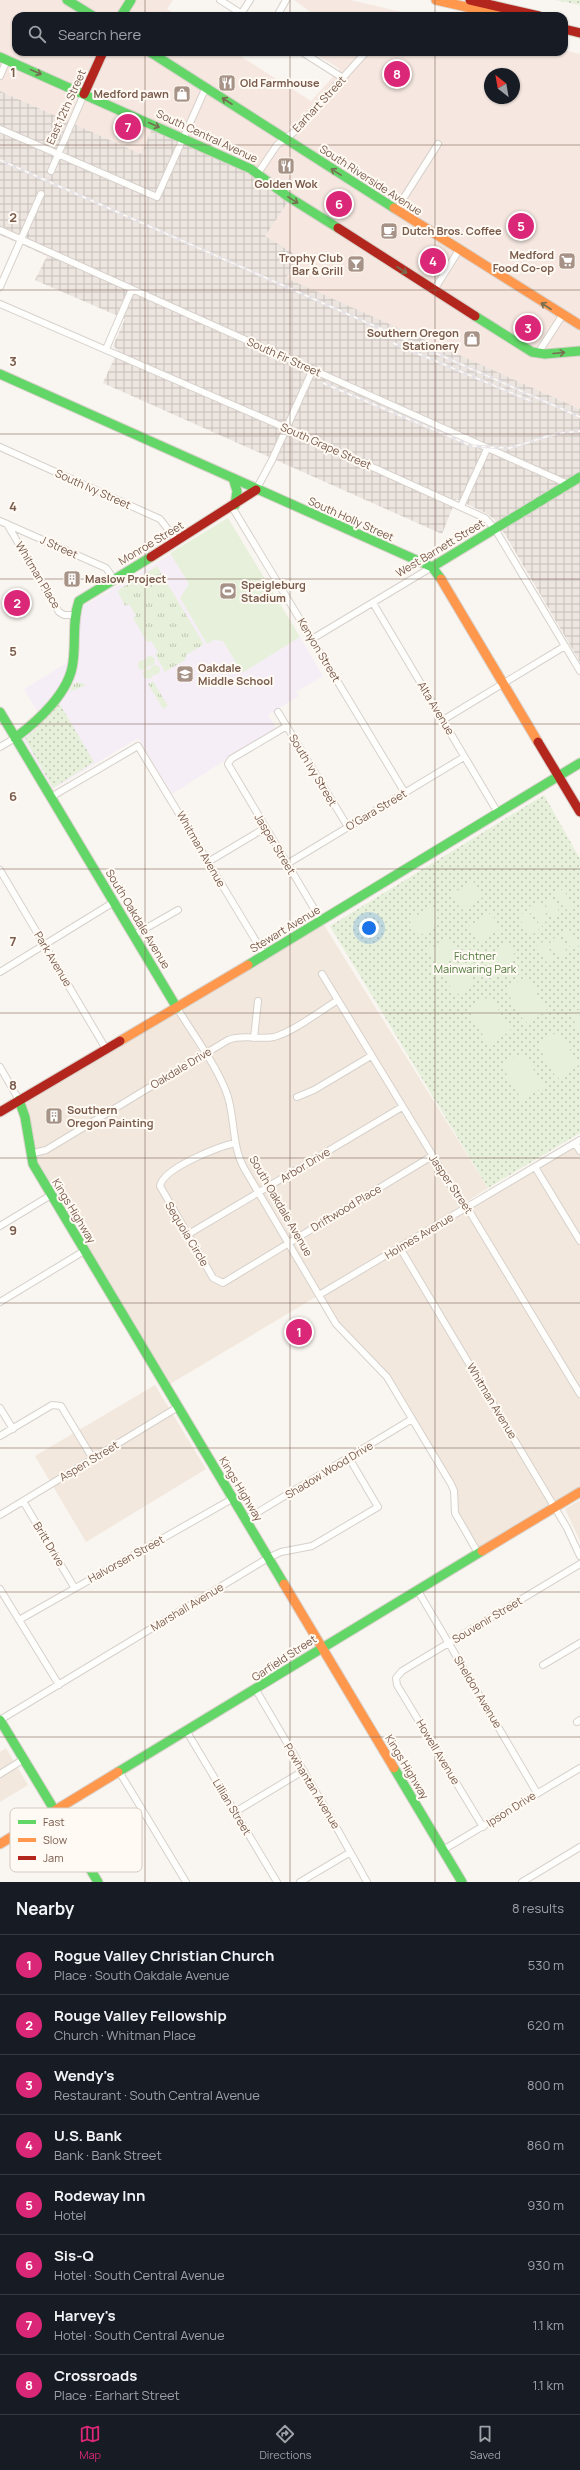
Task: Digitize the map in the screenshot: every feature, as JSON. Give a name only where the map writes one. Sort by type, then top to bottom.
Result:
[{"type":"main road","points":[[67,0],[86,12]]},
{"type":"main road","points":[[123,12],[131,0]]},
{"type":"main road","points":[[436,0],[488,12]]},
{"type":"main road","points":[[470,0],[522,12]]},
{"type":"main road","points":[[568,23],[580,26]]},
{"type":"main road","points":[[568,31],[580,33]]},
{"type":"main road","name":"East 12th Street","points":[[84,94],[101,56]]},
{"type":"main road","name":"South Riverside Avenue","points":[[156,56],[562,316],[580,325]]},
{"type":"main road","name":"South Central Avenue","points":[[4,58],[258,173],[287,196],[524,348],[538,353],[580,351]]},
{"type":"main road","name":"South Holly Street","points":[[0,374],[233,478],[256,490],[432,567]]},
{"type":"main road","name":"West Barnett Street","points":[[432,567],[580,477]]},
{"type":"main road","points":[[233,478],[237,491],[233,506]]},
{"type":"main road","name":"Monroe Street","points":[[15,738],[33,724],[67,680],[73,664],[75,615],[77,606],[83,597],[177,541],[256,490]]},
{"type":"main road","points":[[432,567],[438,574],[580,812]]},
{"type":"main road","name":"South Oakdale Avenue","points":[[0,712],[177,1008]]},
{"type":"main road","name":"Stewart Avenue","points":[[0,1112],[322,922],[580,763]]},
{"type":"main road","name":"Kings Highway","points":[[19,1100],[27,1118],[30,1154],[51,1195],[462,1882]]},
{"type":"main road","name":"Garfield Street","points":[[63,1808],[322,1648],[418,1592],[478,1553],[580,1492]]},
{"type":"main road","points":[[0,1720],[54,1808]]},
{"type":"main road","name":"Garfield Street","points":[[0,1844],[10,1838]]},
{"type":"main road","points":[[92,1872],[98,1882]]},
{"type":"street","points":[[220,0],[238,12]]},
{"type":"street","points":[[244,12],[250,0]]},
{"type":"street","points":[[279,12],[286,0]]},
{"type":"street","points":[[308,56],[343,78]]},
{"type":"street","name":"Earhart Street","points":[[258,173],[277,145],[284,138],[294,132],[362,56]]},
{"type":"street","points":[[0,76],[4,58]]},
{"type":"street","points":[[0,129],[157,197],[206,87]]},
{"type":"street","name":"East 12th Street","points":[[51,171],[84,94]]},
{"type":"street","points":[[396,210],[438,144]]},
{"type":"street","points":[[0,287],[41,194]]},
{"type":"street","name":"South Fir Street","points":[[0,230],[568,484]]},
{"type":"street","points":[[434,290],[459,250]]},
{"type":"street","points":[[106,349],[132,289]]},
{"type":"street","name":"South Grape Street","points":[[0,304],[286,428],[485,518],[495,529],[580,671]]},
{"type":"street","points":[[538,353],[562,316]]},
{"type":"street","name":"Monroe Street","points":[[256,490],[312,370]]},
{"type":"street","name":"South Ivy Street","points":[[0,447],[160,519],[177,541]]},
{"type":"street","points":[[461,506],[487,448]]},
{"type":"street","name":"Kenyon Street","points":[[233,506],[405,793]]},
{"type":"street","name":"J Street","points":[[0,521],[106,568],[114,579]]},
{"type":"street","name":"Whitman Place","points":[[7,524],[59,612],[64,615],[75,615]]},
{"type":"street","name":"West Barnett Street","points":[[312,639],[432,567]]},
{"type":"street","name":"Alta Avenue","points":[[373,603],[498,813]]},
{"type":"street","points":[[443,720],[565,646]]},
{"type":"street","name":"South Ivy Street","points":[[278,712],[348,827]]},
{"type":"street","name":"Jasper Street","points":[[286,726],[231,759],[229,766],[322,922]]},
{"type":"street","points":[[0,747],[15,738]]},
{"type":"street","name":"Whitman Avenue","points":[[51,797],[138,746],[142,750],[264,956]]},
{"type":"street","name":"O'Gara Street","points":[[287,864],[464,757]]},
{"type":"street","points":[[208,862],[265,828]]},
{"type":"street","name":"Park Avenue","points":[[0,870],[106,1049]]},
{"type":"street","points":[[0,972],[114,902]]},
{"type":"street","points":[[134,935],[178,910]]},
{"type":"street","name":"Jasper Street","points":[[322,974],[432,1156],[466,1208],[580,1394]]},
{"type":"street","name":"Oakdale Drive","points":[[30,1154],[46,1150],[232,1039],[280,1035],[338,1000]]},
{"type":"street","points":[[254,1038],[258,1001]]},
{"type":"street","name":"South Oakdale Avenue","points":[[177,1008],[205,1054],[228,1099],[235,1143],[240,1162],[342,1332],[375,1363],[387,1377],[451,1484],[454,1491],[455,1513],[478,1553]]},
{"type":"street","points":[[297,1097],[314,1090],[371,1056]]},
{"type":"street","points":[[0,1068],[19,1100]]},
{"type":"street","name":"Arbor Drive","points":[[187,1235],[402,1106]]},
{"type":"street","points":[[578,1141],[580,1151]]},
{"type":"street","name":"Holmes Avenue","points":[[319,1295],[578,1141]]},
{"type":"street","name":"Sequoia Circle","points":[[218,1282],[213,1278],[161,1191],[160,1183],[166,1176],[204,1153],[235,1143]]},
{"type":"street","name":"Driftwood Place","points":[[218,1282],[226,1282],[247,1270],[288,1243],[432,1156]]},
{"type":"street","points":[[535,1167],[580,1241]]},
{"type":"street","points":[[0,1226],[51,1195]]},
{"type":"street","name":"Whitman Avenue","points":[[400,1248],[555,1507],[580,1556]]},
{"type":"street","points":[[0,1302],[84,1251]]},
{"type":"street","points":[[0,1436],[52,1404],[57,1404],[61,1406],[93,1459]]},
{"type":"street","name":"Aspen Street","points":[[0,1515],[178,1407]]},
{"type":"street","points":[[0,1408],[13,1428]]},
{"type":"street","name":"Shadow Wood Drive","points":[[245,1520],[412,1419]]},
{"type":"street","name":"Marshall Avenue","points":[[0,1720],[268,1558],[281,1552],[312,1546],[378,1506],[349,1458]]},
{"type":"street","name":"Halvorsen Street","points":[[18,1620],[74,1587],[103,1573],[232,1498]]},
{"type":"street","name":"Britt Drive","points":[[23,1501],[74,1587]]},
{"type":"street","name":"Souvenir Street","points":[[396,1678],[402,1671],[580,1564]]},
{"type":"street","points":[[0,1589],[59,1685]]},
{"type":"street","name":"Sheldon Avenue","points":[[418,1592],[537,1793]]},
{"type":"street","points":[[543,1665],[580,1643]]},
{"type":"street","name":"Howell Avenue","points":[[396,1678],[397,1685],[483,1827]]},
{"type":"street","name":"Powhantan Avenue","points":[[256,1690],[337,1827],[349,1853],[367,1882]]},
{"type":"street","name":"Lillian Street","points":[[187,1732],[277,1882]]},
{"type":"street","points":[[0,1774],[24,1759]]},
{"type":"street","name":"Ipson Drive","points":[[443,1850],[580,1768]]},
{"type":"street","points":[[235,1812],[303,1771]]},
{"type":"street","points":[[120,1773],[141,1808]]},
{"type":"street","points":[[142,1809],[186,1882]]},
{"type":"street","points":[[522,1882],[580,1847]]},
{"type":"street","points":[[300,1882],[349,1853]]},
{"type":"shaded area","points":[[0,0],[173,0],[167,9],[172,12],[12,12],[12,56],[240,56],[311,101],[340,69],[319,56],[568,56],[568,51],[580,54],[580,409],[285,278],[265,236],[288,202],[241,168],[152,129],[141,154],[0,91]]},
{"type":"shaded area","points":[[294,0],[350,0],[402,12],[310,12]]},
{"type":"shaded area","points":[[0,91],[141,154],[152,129],[241,168],[288,202],[265,236],[299,257],[286,278],[580,409],[580,662],[506,536],[494,519],[486,513],[456,499],[442,534],[103,383],[118,350],[113,346],[125,319],[35,280],[47,256],[0,235]]},
{"type":"shaded area","name":"Oakdale Middle School","points":[[171,554],[189,584],[207,644],[214,640],[223,641],[242,672],[300,637],[323,676],[296,692],[299,696],[268,715],[276,728],[172,794],[138,738],[50,791],[22,742],[25,737],[36,730],[42,719],[24,689],[75,658],[77,618],[82,607]]},
{"type":"shaded area","points":[[322,922],[488,1188],[463,1204],[466,1208],[575,1143],[580,1151],[580,1492],[478,1553],[457,1519],[454,1491],[379,1366],[342,1332],[319,1295],[165,1387],[30,1154],[19,1100]]},
{"type":"shaded area","points":[[155,1385],[206,1469],[86,1542],[35,1456]]},
{"type":"shaded area","points":[[580,1500],[580,1541],[565,1509]]},
{"type":"shaded area","points":[[6,1748],[28,1785],[0,1802],[0,1752]]},
{"type":"green space","points":[[555,0],[580,0],[580,5]]},
{"type":"green space","name":"Speigleburg Stadium","points":[[228,518],[300,637],[242,673],[223,641],[214,640],[207,644],[180,598],[189,584],[170,553]]},
{"type":"green space","points":[[157,566],[203,643],[203,645],[186,655],[185,660],[165,672],[155,654],[158,652],[151,641],[147,642],[133,618],[136,616],[129,604],[125,606],[118,592],[120,589]]},
{"type":"green space","points":[[150,656],[155,661],[150,666],[145,661]]},
{"type":"green space","points":[[143,660],[148,665],[143,670],[138,665]]},
{"type":"green space","points":[[155,665],[160,670],[155,675],[150,670]]},
{"type":"green space","points":[[148,669],[153,674],[148,679],[143,674]]},
{"type":"green space","points":[[153,681],[168,706],[163,709],[148,684]]},
{"type":"green space","points":[[78,682],[86,685],[70,692],[72,685]]},
{"type":"green space","points":[[58,701],[94,762],[53,788],[25,739],[37,728]]},
{"type":"green space","name":"Fichtner Mainwaring Park","points":[[544,795],[580,859],[580,1133],[488,1188],[330,926]]},
{"type":"green space","points":[[473,881],[483,897],[461,910],[452,894]]},
{"type":"green space","points":[[563,889],[573,905],[565,910],[556,894]]},
{"type":"green space","points":[[551,897],[560,913],[553,917],[543,901]]},
{"type":"green space","points":[[538,901],[550,921],[544,922],[545,924],[541,927],[529,907],[533,904],[535,906],[534,903]]},
{"type":"green space","points":[[431,907],[440,923],[419,936],[409,920]]},
{"type":"green space","points":[[528,910],[539,931],[535,933],[533,931],[534,934],[529,936],[518,915],[522,913],[524,915],[523,912]]},
{"type":"green space","points":[[491,913],[501,929],[478,942],[469,926]]},
{"type":"green space","points":[[570,930],[579,946],[572,950],[562,934]]},
{"type":"green space","points":[[558,936],[567,952],[559,957],[550,941]]},
{"type":"green space","points":[[448,939],[458,955],[437,967],[428,950]]},
{"type":"green space","points":[[544,941],[554,957],[546,962],[537,946]]},
{"type":"green space","points":[[508,943],[517,959],[494,972],[485,956]]},
{"type":"green space","points":[[465,968],[474,984],[455,996],[446,979]]},
{"type":"green space","points":[[527,976],[547,1011],[525,1023],[505,989]]},
{"type":"green space","points":[[490,996],[511,1031],[488,1044],[468,1009]]},
{"type":"green space","points":[[580,1009],[580,1031],[570,1015]]},
{"type":"green space","points":[[559,1031],[579,1065],[557,1079],[537,1044]]},
{"type":"green space","points":[[523,1052],[544,1087],[522,1100],[501,1065]]},
{"type":"railway","points":[[0,160],[580,417]]},
{"type":"railway","points":[[393,343],[531,401]]},
{"type":"railway","points":[[323,383],[472,446],[510,448],[555,434],[580,431]]},
{"type":"traffic: fast","points":[[67,0],[86,12]]},
{"type":"traffic: fast","points":[[124,12],[131,0]]},
{"type":"traffic: fast","points":[[156,56],[394,208]]},
{"type":"traffic: fast","points":[[0,57],[251,169],[287,196],[338,228]]},
{"type":"traffic: fast","points":[[475,316],[532,352],[545,354],[580,351]]},
{"type":"traffic: fast","points":[[0,374],[432,567],[441,579]]},
{"type":"traffic: fast","points":[[432,567],[580,477]]},
{"type":"traffic: fast","points":[[233,478],[237,491],[235,505]]},
{"type":"traffic: fast","points":[[15,738],[52,705],[66,684],[71,673],[73,662],[75,624],[79,601],[151,557]]},
{"type":"traffic: fast","points":[[0,712],[177,1008]]},
{"type":"traffic: fast","points":[[248,965],[580,763]]},
{"type":"traffic: fast","points":[[19,1100],[25,1117],[33,1164],[284,1584]]},
{"type":"traffic: fast","points":[[118,1772],[482,1551]]},
{"type":"traffic: fast","points":[[0,1720],[53,1808]]},
{"type":"traffic: fast","points":[[394,1768],[462,1882]]},
{"type":"traffic: fast","points":[[92,1872],[98,1882]]},
{"type":"traffic: slow","points":[[436,0],[488,12]]},
{"type":"traffic: slow","points":[[394,208],[580,325]]},
{"type":"traffic: slow","points":[[441,579],[538,742]]},
{"type":"traffic: slow","points":[[120,1041],[248,965]]},
{"type":"traffic: slow","points":[[482,1551],[580,1492]]},
{"type":"traffic: slow","points":[[284,1584],[394,1768]]},
{"type":"traffic: slow","points":[[59,1808],[118,1772]]},
{"type":"traffic: slow","points":[[0,1844],[10,1838]]},
{"type":"traffic: jam","points":[[470,0],[522,12]]},
{"type":"traffic: jam","points":[[568,30],[580,33]]},
{"type":"traffic: jam","points":[[84,94],[101,56]]},
{"type":"traffic: jam","points":[[338,228],[475,316]]},
{"type":"traffic: jam","points":[[151,557],[256,490]]},
{"type":"traffic: jam","points":[[538,742],[580,812]]},
{"type":"traffic: jam","points":[[0,1112],[120,1041]]},
{"type":"place","name":"Crossroads","points":[[397,74]]},
{"type":"place","name":"Old Farmhouse","points":[[227,83]]},
{"type":"place","name":"Medford pawn","points":[[182,94]]},
{"type":"place","name":"Harvey's","points":[[128,127]]},
{"type":"place","name":"Golden Wok","points":[[286,166]]},
{"type":"place","name":"Sis-Q","points":[[339,204]]},
{"type":"place","name":"Rodeway Inn","points":[[521,226]]},
{"type":"place","name":"Dutch Bros. Coffee","points":[[389,231]]},
{"type":"place","name":"U.S. Bank","points":[[433,261]]},
{"type":"place","name":"Medford Food Co-op","points":[[567,261]]},
{"type":"place","name":"Trophy Club Bar & Grill","points":[[356,264]]},
{"type":"place","name":"Wendy's","points":[[528,328]]},
{"type":"place","name":"Southern Oregon Stationery","points":[[472,339]]},
{"type":"place","name":"Maslow Project","points":[[72,579]]},
{"type":"place","name":"Speigleburg Stadium","points":[[228,591]]},
{"type":"place","name":"Rouge Valley Fellowship","points":[[17,603]]},
{"type":"place","name":"Oakdale Middle School","points":[[185,674]]},
{"type":"place","name":"Southern Oregon Painting","points":[[54,1116]]},
{"type":"place","name":"Rogue Valley Christian Church","points":[[299,1332]]}]
